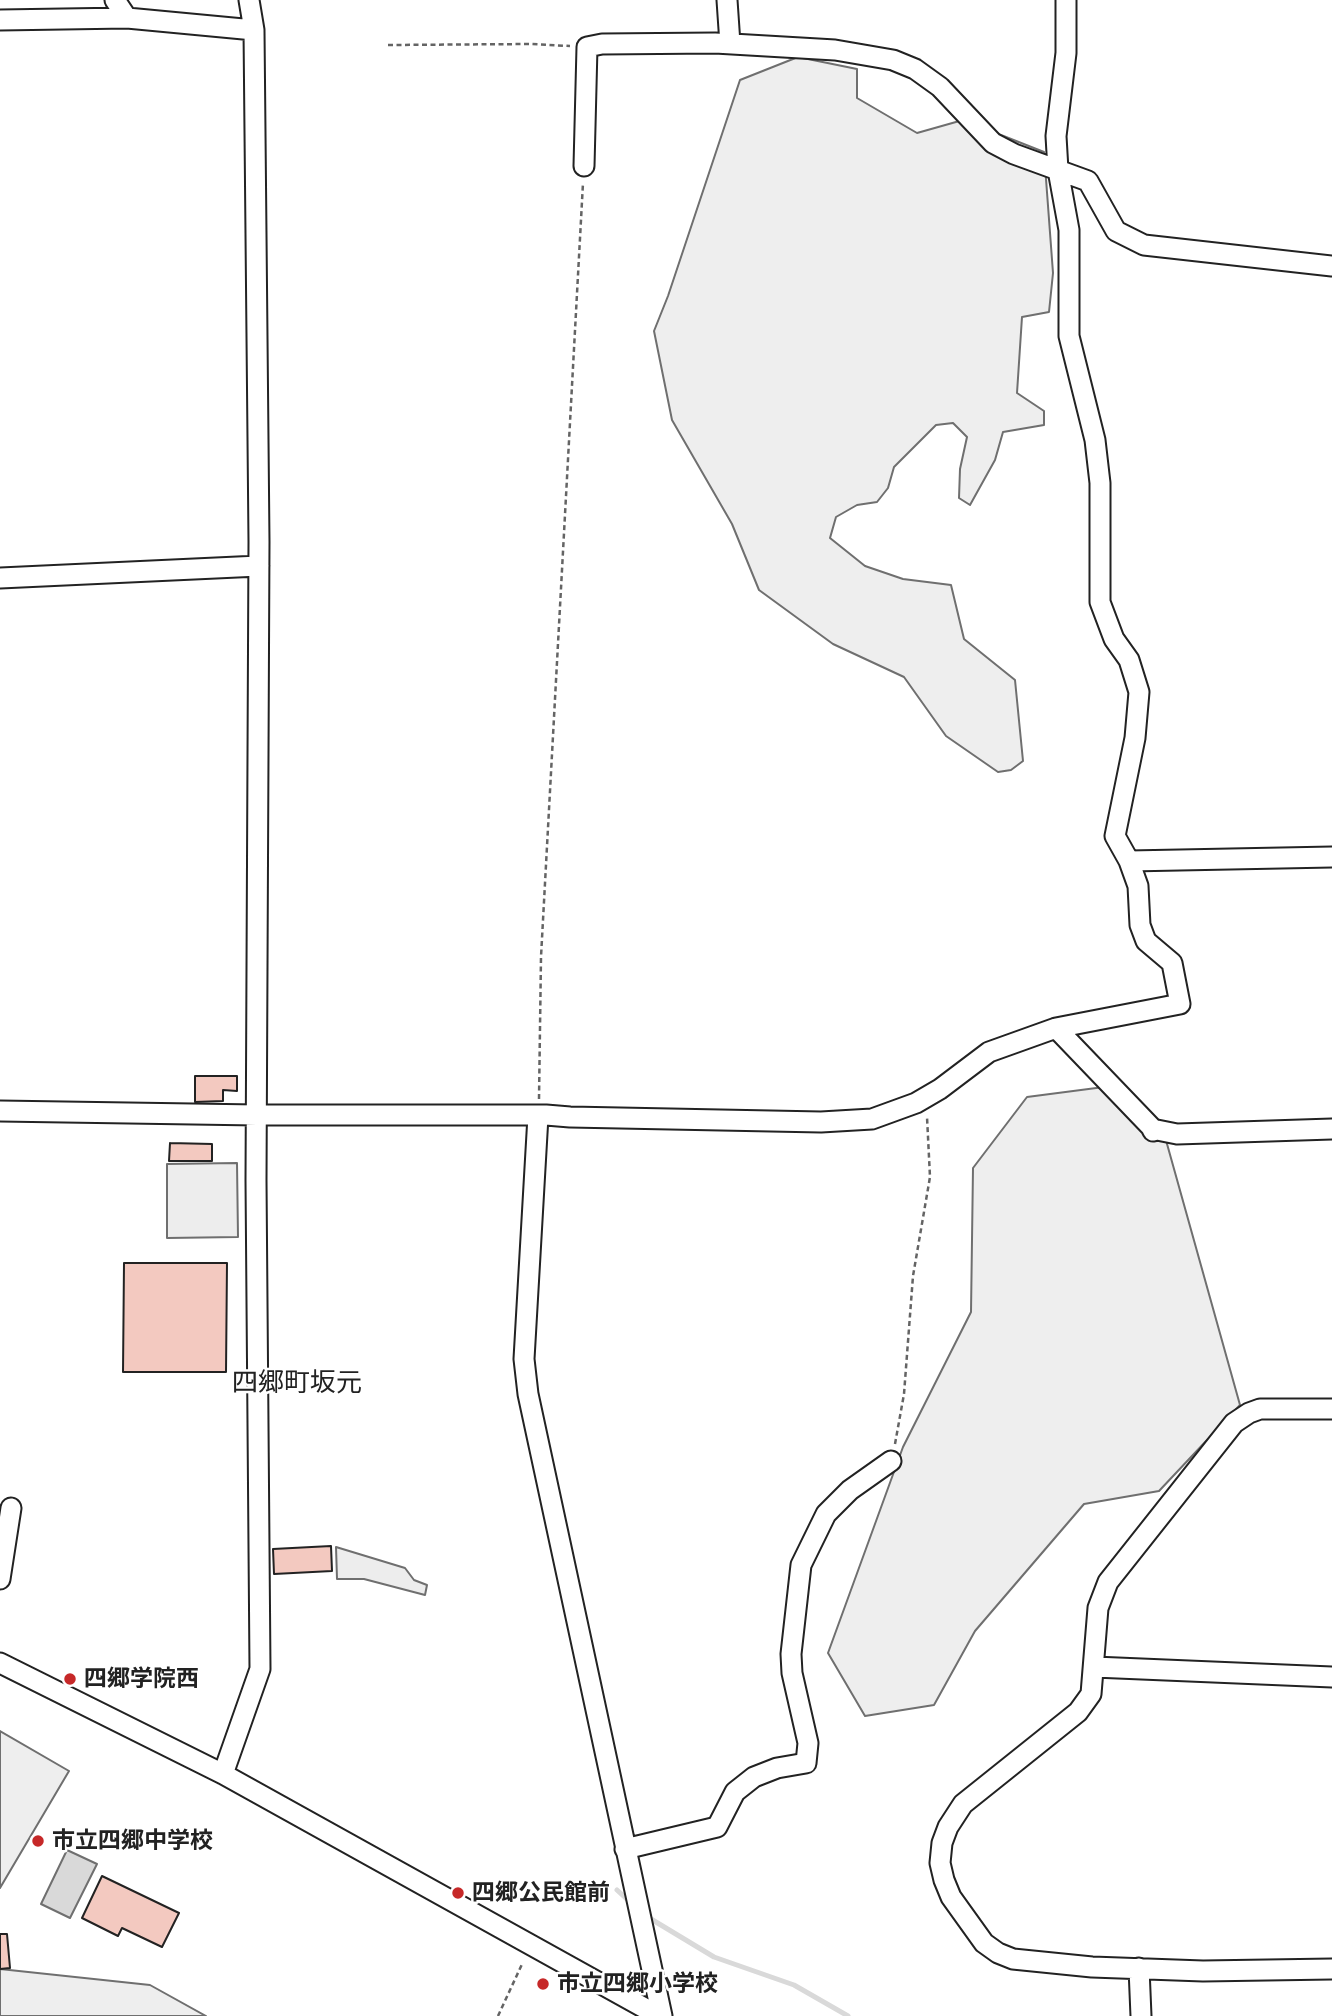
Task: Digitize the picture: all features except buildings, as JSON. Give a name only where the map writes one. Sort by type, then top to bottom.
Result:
[{"type":"street","points":[[115,0],[127,18]]},
{"type":"street","points":[[223,1774],[260,1669],[257,1115],[259,566],[254,30],[249,0]]},
{"type":"street","points":[[727,0],[730,44]]},
{"type":"street","points":[[0,1111],[538,1116],[821,1122],[872,1119],[916,1104],[989,1052],[1056,1028],[1180,1004],[1172,963],[1146,941],[1140,925],[1138,886],[1129,860],[1115,836],[1135,738],[1139,692],[1129,660],[1114,639],[1100,602],[1100,483],[1095,440],[1069,337],[1069,230],[1058,170],[1056,136],[1066,53],[1066,0]]},
{"type":"street","points":[[0,20],[127,18],[254,30]]},
{"type":"street","points":[[584,166],[587,47],[601,44],[730,44],[835,50],[894,60],[915,69],[940,87],[993,143],[1014,154],[1088,181],[1116,231],[1144,244],[1332,266]]},
{"type":"street","points":[[0,578],[259,566]]},
{"type":"street","points":[[1129,860],[1332,857]]},
{"type":"street","points":[[1056,1028],[1153,1131],[1177,1134],[1332,1129]]},
{"type":"street","points":[[538,1116],[524,1359],[528,1394],[660,2016]]},
{"type":"street","points":[[1332,1409],[1260,1409],[1234,1423],[1108,1582],[1098,1608],[1091,1694],[1078,1712],[963,1804],[945,1835],[940,1863],[951,1898],[984,1943],[1013,1959],[1092,1967],[1203,1971],[1332,1969]]},
{"type":"street","points":[[625,1849],[717,1827],[735,1792],[754,1777],[777,1768],[806,1763],[808,1742],[792,1673],[791,1654],[802,1565],[826,1514],[850,1490],[891,1461]]},
{"type":"street","points":[[0,1579],[11,1508]]},
{"type":"street","points":[[0,1663],[223,1774],[660,2016]]},
{"type":"street","points":[[1094,1667],[1332,1677]]},
{"type":"street","points":[[1139,1968],[1141,2016]]},
{"type":"path","points":[[387,45],[531,44],[587,47]]},
{"type":"path","points":[[538,1116],[541,957],[584,166]]},
{"type":"path","points":[[891,1461],[904,1394],[913,1276],[930,1177],[926,1098]]},
{"type":"path","points":[[498,2016],[530,1945]]},
{"type":"shaded area","points":[[798,57],[857,69],[857,98],[917,133],[963,120],[1044,152],[1053,273],[1049,312],[1022,317],[1017,393],[1044,411],[1044,425],[1003,432],[995,460],[970,505],[959,498],[960,469],[967,437],[953,423],[936,425],[894,467],[888,488],[877,502],[857,505],[836,517],[830,538],[865,566],[903,579],[951,585],[964,639],[1015,680],[1023,761],[1011,770],[998,772],[946,736],[904,677],[833,644],[759,590],[732,524],[672,420],[654,331],[740,80]]},
{"type":"shaded area","points":[[1104,1087],[1162,1126],[1240,1405],[1159,1491],[1084,1504],[975,1631],[934,1705],[865,1716],[828,1653],[903,1447],[971,1312],[973,1168],[1027,1097]]},
{"type":"shaded area","points":[[237,1163],[238,1237],[167,1238],[167,1164]]},
{"type":"shaded area","points":[[336,1547],[405,1568],[414,1580],[427,1585],[425,1595],[364,1579],[337,1579]]},
{"type":"shaded area","points":[[0,1731],[69,1771],[0,1888]]},
{"type":"shaded area","points":[[67,1850],[97,1864],[70,1918],[41,1904]]},
{"type":"shaded area","points":[[0,1969],[150,1985],[206,2016],[0,2016]]},
{"type":"waterway","points":[[617,1890],[630,1902]]},
{"type":"waterway","points":[[646,1916],[714,1957],[794,1985],[848,2016]]},
{"type":"place","name":"四郷学院西","points":[[70,1679]]},
{"type":"place","name":"市立四郷中学校","points":[[38,1841]]},
{"type":"place","name":"四郷公民館前","points":[[458,1893]]},
{"type":"place","name":"市立四郷小学校","points":[[543,1984]]},
{"type":"district","name":"四郷町坂元","points":[[297,1384]]}]
